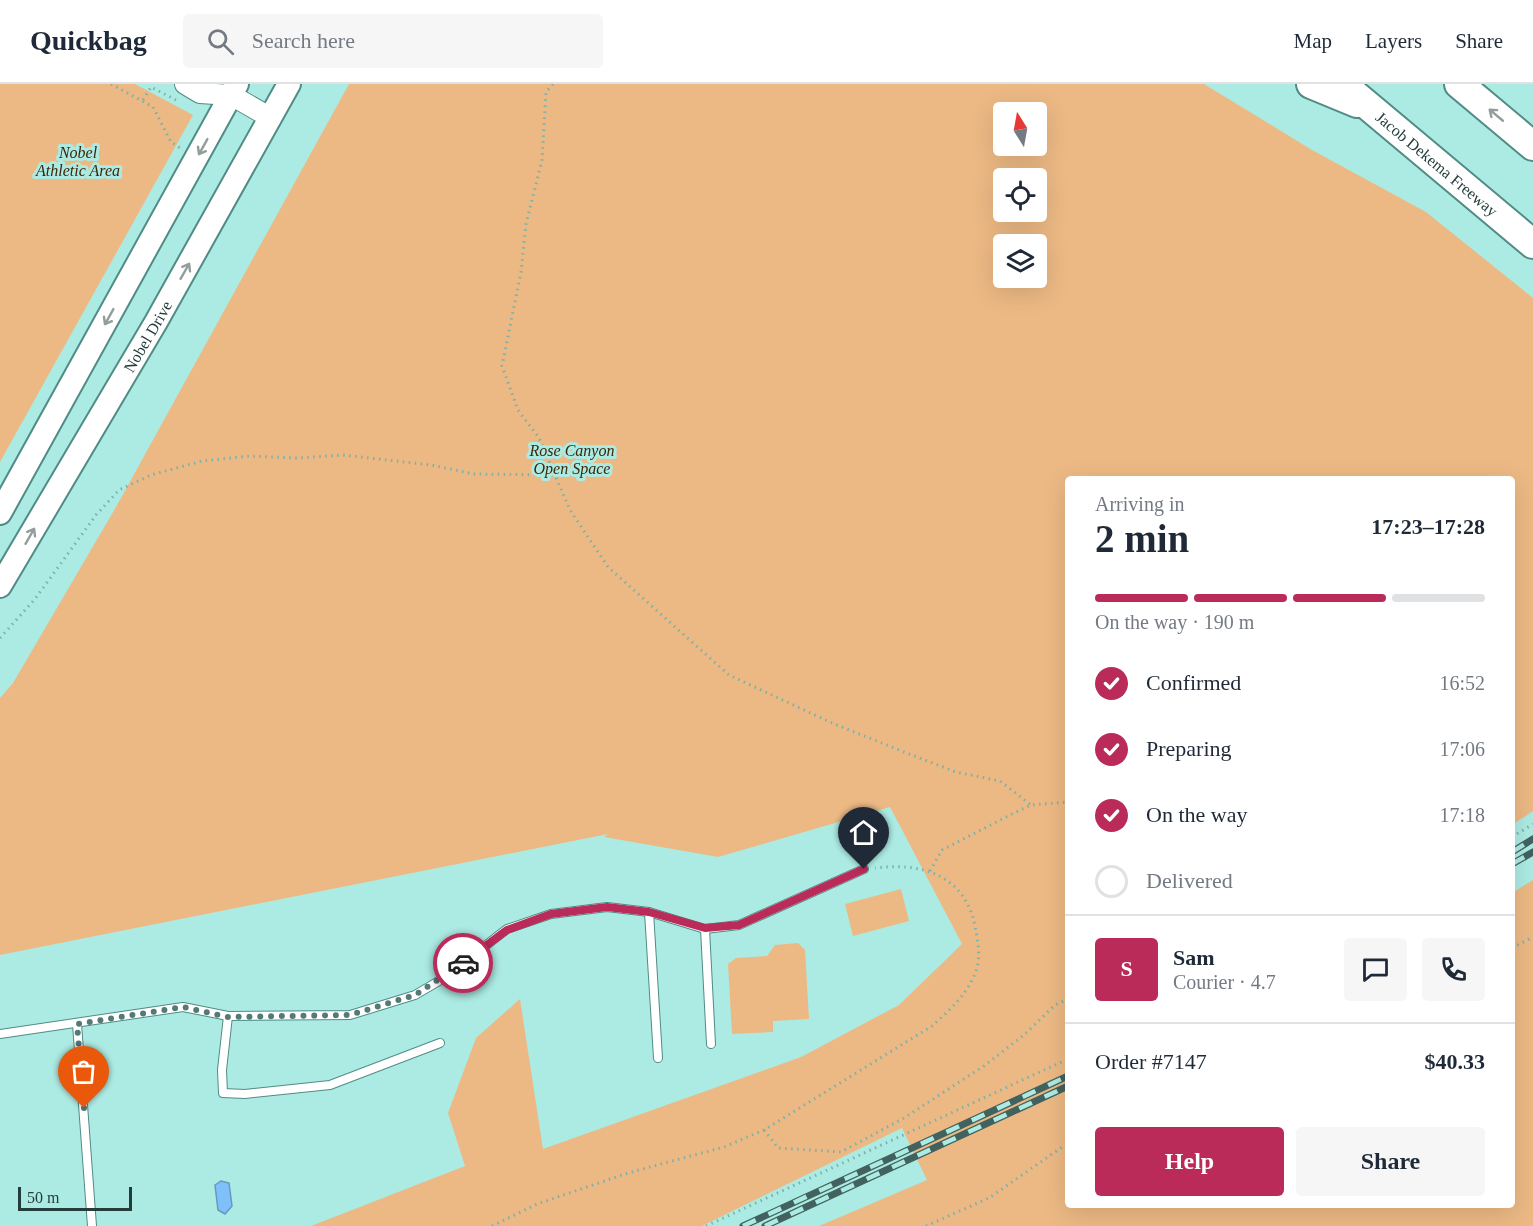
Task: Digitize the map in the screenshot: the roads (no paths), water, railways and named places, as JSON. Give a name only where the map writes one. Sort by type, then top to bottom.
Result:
[{"type":"highway","points":[[1311,84],[1370,108]]},
{"type":"highway","name":"Jacob Dekema Freeway","points":[[1342,84],[1533,244]]},
{"type":"highway","points":[[1459,84],[1533,146]]},
{"type":"main road","name":"Nobel Drive","points":[[0,586],[156,322],[290,84]]},
{"type":"main road","points":[[0,513],[198,157],[231,88]]},
{"type":"street","points":[[181,92],[200,93],[231,88],[271,118]]},
{"type":"lane","points":[[0,1034],[183,1007],[228,1017],[350,1015],[415,995],[444,978],[507,930],[551,914],[607,907],[649,912],[705,928],[739,925],[864,869]]},
{"type":"lane","points":[[649,912],[658,1058]]},
{"type":"lane","points":[[705,928],[711,1044]]},
{"type":"lane","points":[[228,1017],[222,1070],[223,1093],[245,1094],[330,1085],[440,1043]]},
{"type":"lane","points":[[77,1024],[92,1226]]},
{"type":"water","points":[[221,1181],[229,1183],[232,1206],[225,1214],[218,1210],[215,1185]]},
{"type":"railway","points":[[1515,850],[1533,839]]},
{"type":"railway","points":[[1515,862],[1533,852]]},
{"type":"railway","points":[[743,1226],[1065,1077]]},
{"type":"railway","points":[[765,1226],[1065,1087]]},
{"type":"park label","name":"Nobel Athletic Area","points":[[78,161]]},
{"type":"park label","name":"Rose Canyon Open Space","points":[[572,459]]}]
